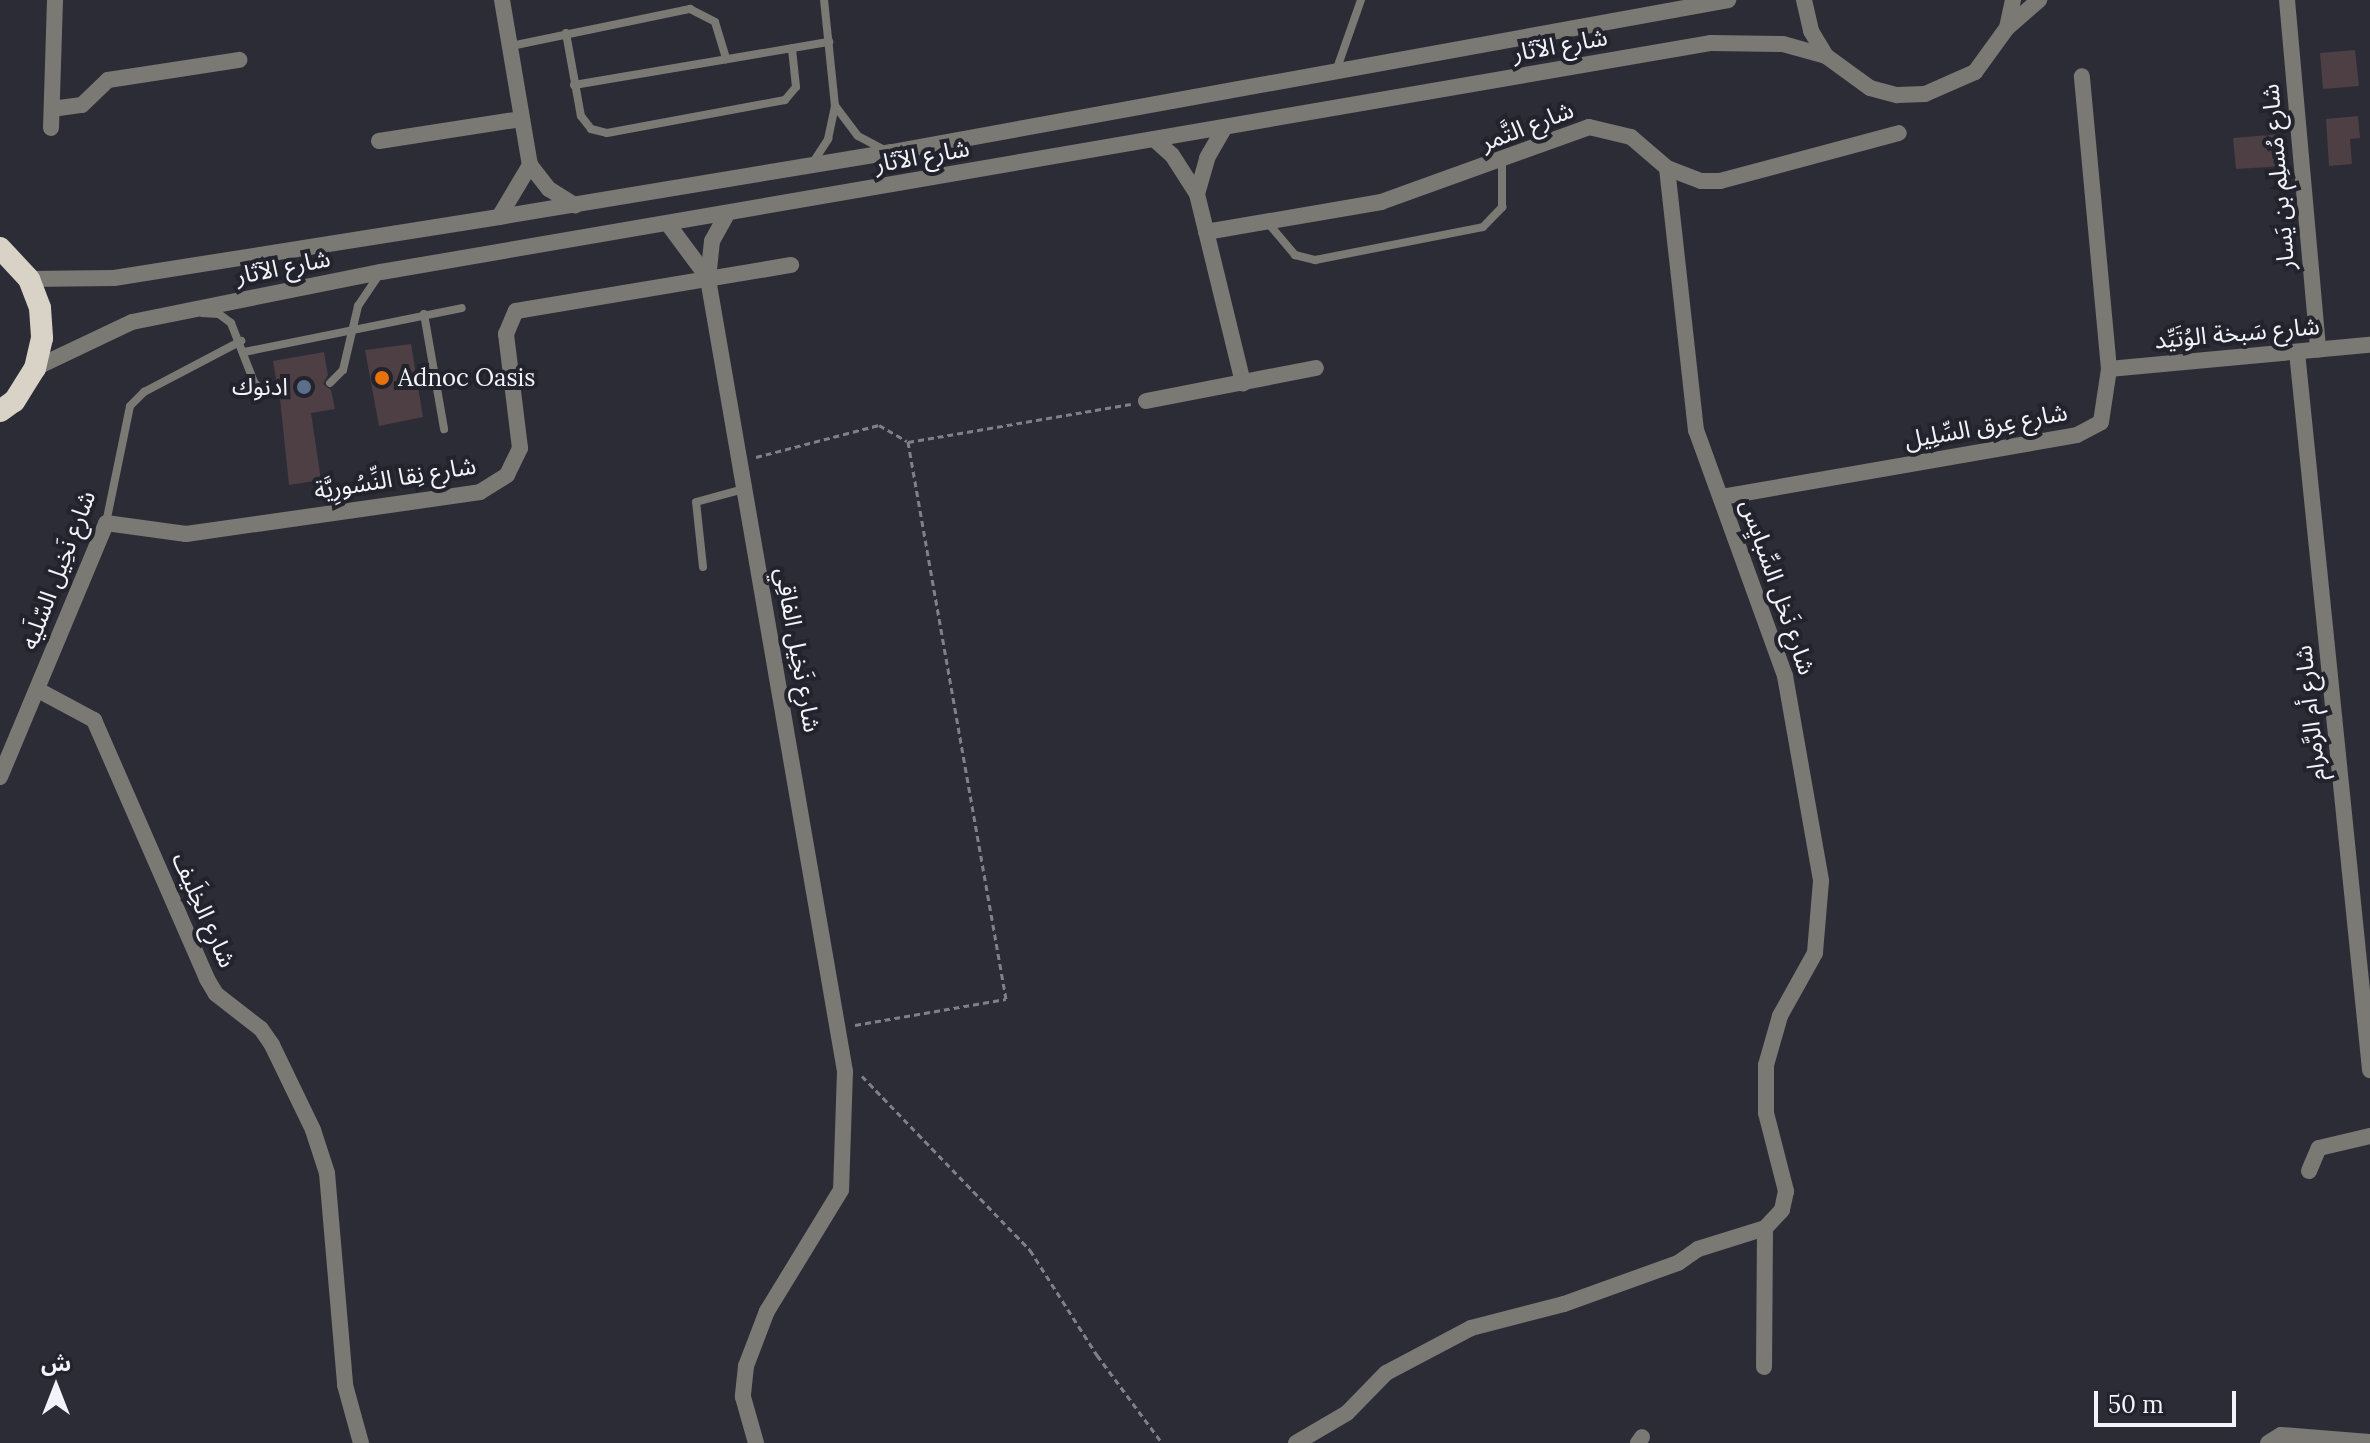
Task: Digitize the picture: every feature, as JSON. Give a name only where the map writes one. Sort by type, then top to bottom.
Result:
[{"type":"highway","points":[[0,411],[14,401],[35,368],[42,338],[40,308],[29,279],[3,247]]},
{"type":"street","points":[[51,128],[55,0]]},
{"type":"street","points":[[502,0],[530,165],[549,189],[575,205]]},
{"type":"street","name":"شارع الآثار","points":[[29,279],[114,278],[575,205],[892,152],[1728,0]]},
{"type":"street","points":[[1804,0],[1811,31],[1826,56],[1870,88],[1925,94],[1975,72],[2007,28],[2039,0]]},
{"type":"street","points":[[2007,28],[2013,0]]},
{"type":"street","name":"شارع مُسلِم بن يَسار","points":[[2287,0],[2318,350]]},
{"type":"street","name":"شارع الآثار","points":[[35,368],[92,337],[182,311],[381,272],[1711,43],[1783,44],[1826,56]]},
{"type":"street","points":[[52,109],[82,105],[108,80],[239,60]]},
{"type":"street","name":"شارع عِرق السِّلِيل","points":[[1722,497],[2077,435],[2101,422],[2109,369],[2082,76]]},
{"type":"street","points":[[379,141],[521,119]]},
{"type":"street","name":"شارع التَّمر","points":[[1206,232],[1381,202],[1502,162],[1589,127],[1631,137],[1681,177],[1720,181],[1899,133]]},
{"type":"street","points":[[1197,194],[1207,158],[1224,129]]},
{"type":"street","points":[[1154,139],[1172,155],[1197,194],[1243,383]]},
{"type":"street","points":[[499,217],[530,165]]},
{"type":"street","name":"شارع نَخل السِّبايِس","points":[[1667,168],[1691,405],[1788,688],[1821,881],[1815,953],[1780,1016],[1766,1065],[1766,1113],[1786,1191],[1782,1210],[1765,1228]]},
{"type":"street","name":"شارع نَخِيل الفاقِي","points":[[727,214],[712,241],[708,279],[844,1056],[841,1190],[767,1311],[746,1366],[743,1397],[756,1443]]},
{"type":"street","name":"شارع نَخِيل الفاقِي","points":[[668,224],[708,279]]},
{"type":"street","points":[[708,279],[791,265]]},
{"type":"street","name":"شارع نِقا النِّسُورِيَّة","points":[[106,523],[186,534],[496,486],[516,462],[520,448],[506,334],[509,318],[526,308],[708,279]]},
{"type":"street","name":"شارع سَبخة الوُتَيِّد","points":[[2109,369],[2370,345]]},
{"type":"street","name":"شارع أم الرَّمرام","points":[[2297,352],[2370,1070]]},
{"type":"street","points":[[1146,401],[1316,368]]},
{"type":"street","name":"شارع نَخِيل السّلَيه","points":[[0,777],[106,523]]},
{"type":"street","name":"شارع الخِلَيف","points":[[38,690],[78,709],[102,735],[207,979],[216,994],[261,1029],[293,1088],[321,1150],[332,1206],[345,1385],[361,1443]]},
{"type":"street","points":[[2309,1171],[2319,1148],[2370,1136]]},
{"type":"street","points":[[1296,1443],[1347,1413],[1386,1373],[1471,1328],[1564,1304],[1678,1263],[1698,1249],[1765,1228],[1764,1367]]},
{"type":"street","points":[[2268,1443],[2281,1435],[2370,1442]]},
{"type":"lane","points":[[812,164],[828,139],[835,106],[824,0]]},
{"type":"lane","points":[[1336,71],[1361,0]]},
{"type":"lane","points":[[511,46],[690,9],[715,22],[726,59]]},
{"type":"lane","points":[[566,33],[574,85],[585,123],[599,132],[615,132],[785,100],[796,87],[792,48]]},
{"type":"lane","points":[[574,85],[829,42]]},
{"type":"lane","points":[[835,106],[858,136],[892,152]]},
{"type":"lane","points":[[1268,223],[1295,255],[1315,260],[1483,227],[1502,207],[1502,162]]},
{"type":"lane","points":[[330,383],[343,370],[362,295],[381,272]]},
{"type":"lane","points":[[244,352],[352,327],[462,308]]},
{"type":"lane","points":[[182,311],[219,314],[241,341],[254,382],[260,389],[278,392]]},
{"type":"lane","points":[[424,314],[444,429]]},
{"type":"lane","name":"شارع نَخِيل السّلَيه","points":[[106,523],[130,406],[144,392],[241,341]]},
{"type":"lane","points":[[703,567],[696,502],[745,489]]},
{"type":"path","points":[[740,460],[879,425],[908,442],[1146,401]]},
{"type":"path","points":[[840,1028],[1006,999],[908,442]]},
{"type":"path","points":[[844,1056],[1030,1250],[1097,1355],[1162,1443]]},
{"type":"building","points":[[2355,50],[2359,86],[2323,89],[2320,53]]},
{"type":"building","points":[[2358,116],[2360,138],[2350,139],[2352,164],[2329,166],[2326,119]]},
{"type":"building","points":[[2282,134],[2285,166],[2236,169],[2233,138]]},
{"type":"building","points":[[411,344],[423,417],[379,426],[365,350]]},
{"type":"building","points":[[324,352],[328,375],[323,384],[331,390],[335,409],[311,413],[321,480],[289,485],[280,399],[285,390],[277,385],[273,361]]},
{"type":"place","name":"Adnoc Oasis","points":[[382,378]]},
{"type":"place","name":"ادنوك","points":[[304,387]]}]
